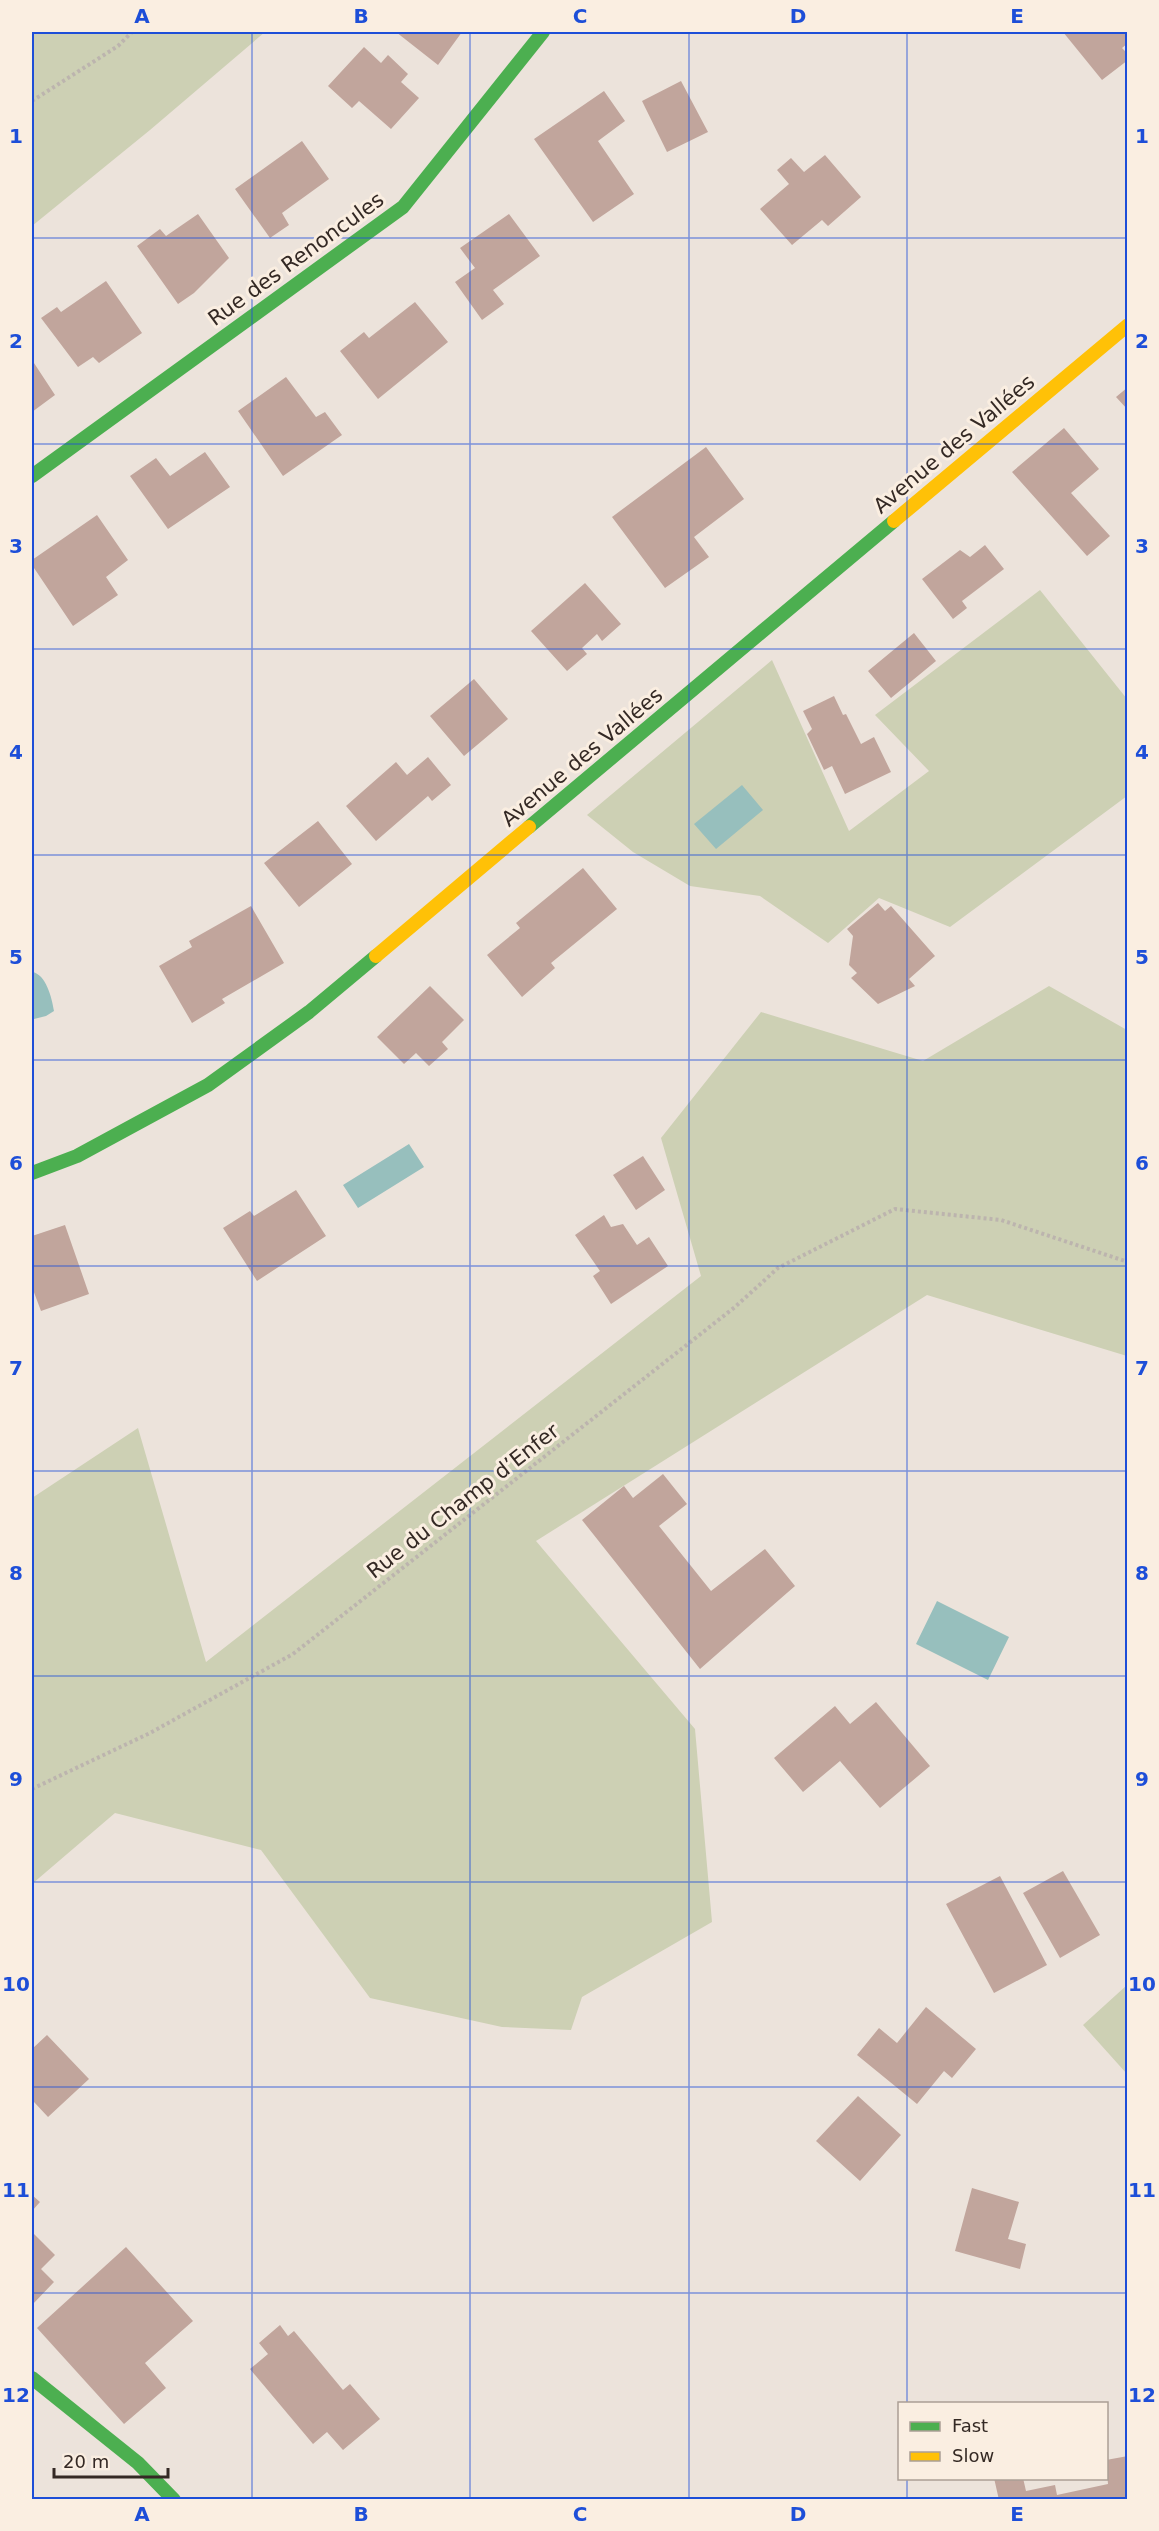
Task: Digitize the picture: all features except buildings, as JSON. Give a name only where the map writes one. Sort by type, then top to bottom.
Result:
[{"type":"street","name":"Rue des Renoncules","points":[[32,476],[403,207],[543,32]]},
{"type":"street","name":"Avenue des Vallées","points":[[32,1173],[77,1156],[208,1085],[309,1012],[1128,325]]},
{"type":"street","points":[[32,2378],[138,2463],[174,2499]]},
{"type":"path","points":[[32,101],[118,46],[132,32]]},
{"type":"path","name":"Rue du Champ d’Enfer","points":[[32,1789],[150,1732],[293,1654],[735,1307],[778,1268],[895,1209],[1001,1220],[1128,1262]]},
{"type":"green space","points":[[32,32],[265,32],[32,226]]},
{"type":"green space","points":[[1040,590],[1127,699],[1127,796],[950,927],[879,898],[828,943],[760,896],[690,886],[633,852],[587,815],[772,660],[849,831],[929,771],[875,715]]},
{"type":"green space","points":[[1049,986],[1127,1030],[1127,1356],[927,1295],[536,1541],[695,1729],[712,1922],[582,1997],[571,2030],[502,2027],[370,1998],[261,1850],[115,1813],[32,1884],[32,1498],[138,1428],[206,1662],[701,1276],[661,1138],[761,1012],[923,1061]]},
{"type":"green space","points":[[1127,1985],[1127,2074],[1083,2025]]},
{"type":"water","points":[[742,785],[763,810],[716,849],[694,824]]},
{"type":"water","points":[[32,972],[45,982],[54,1011],[34,1019],[32,1017]]},
{"type":"water","points":[[409,1144],[424,1167],[358,1208],[343,1185]]},
{"type":"water","points":[[937,1601],[1009,1637],[988,1680],[916,1644]]},
{"type":"traffic: fast","points":[[32,476],[403,207],[543,32]]},
{"type":"traffic: fast","points":[[529,827],[894,521]]},
{"type":"traffic: fast","points":[[32,1173],[77,1156],[208,1085],[309,1012],[376,956]]},
{"type":"traffic: fast","points":[[32,2378],[138,2463],[174,2500]]},
{"type":"traffic: slow","points":[[894,521],[1128,325]]},
{"type":"traffic: slow","points":[[376,956],[529,827]]}]
